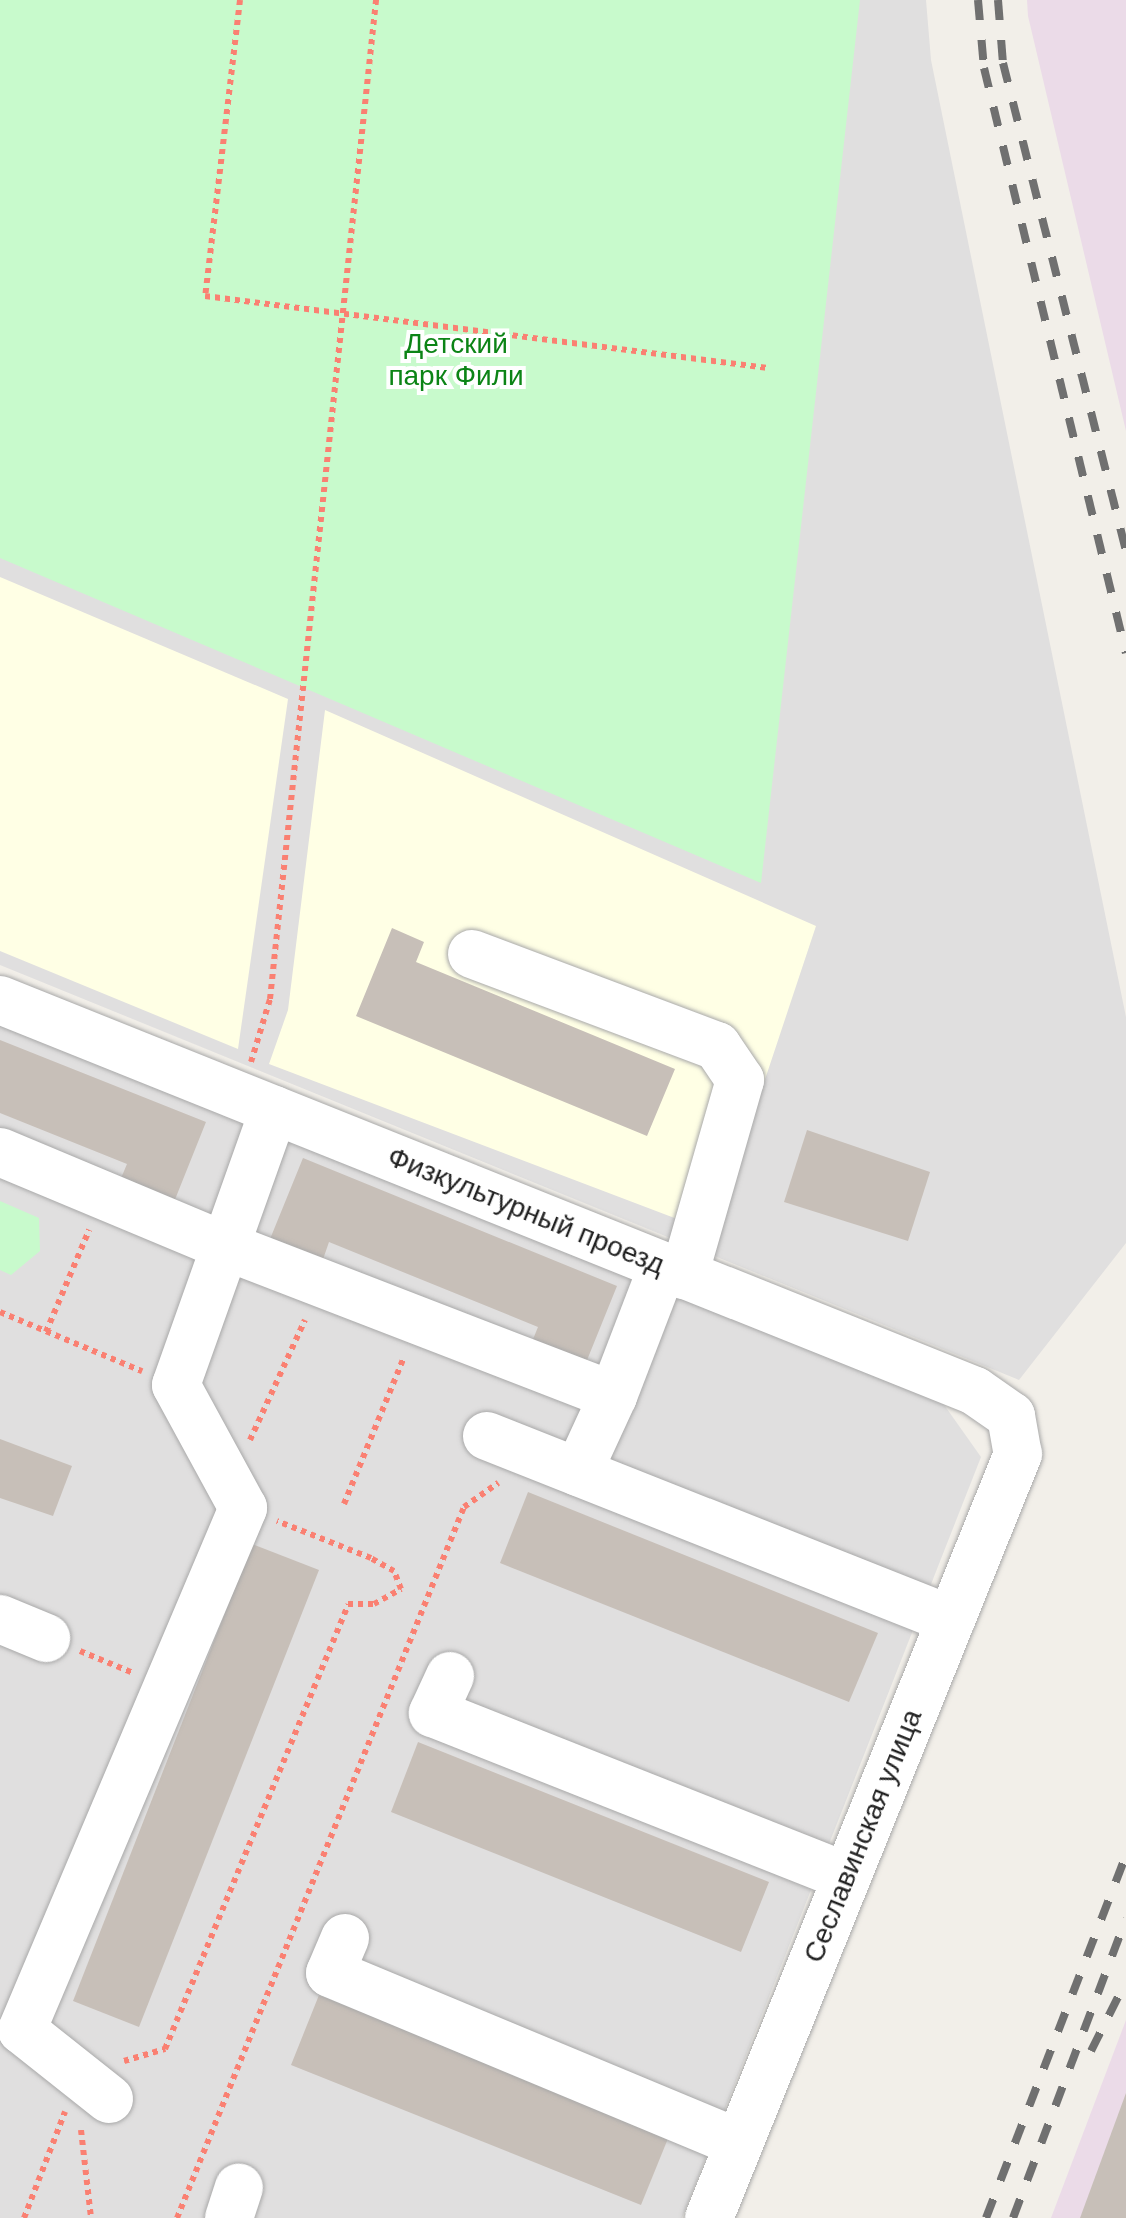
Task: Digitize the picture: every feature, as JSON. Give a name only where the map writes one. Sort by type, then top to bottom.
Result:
[{"type":"street","points":[[472,954],[716,1046],[740,1080],[673,1270],[613,1396],[558,1464]]},
{"type":"street","name":"Физкультурный проезд","points":[[0,1000],[975,1391],[1011,1416],[1018,1454]]},
{"type":"street","points":[[95,2087],[22,2030],[167,1687],[236,1497],[176,1385],[225,1246],[257,1103]]},
{"type":"street","points":[[0,1152],[225,1246],[613,1396]]},
{"type":"street","points":[[487,1436],[951,1620]]},
{"type":"street","name":"Сеславинская улица","points":[[709,2218],[1018,1454]]},
{"type":"street","points":[[0,1619],[46,1638]]},
{"type":"street","points":[[450,1676],[433,1713],[847,1877]]},
{"type":"street","points":[[345,1938],[330,1973],[739,2143]]},
{"type":"path","points":[[240,0],[205,296],[768,368]]},
{"type":"path","points":[[257,1103],[376,0]]},
{"type":"path","points":[[46,1332],[103,1195]]},
{"type":"path","points":[[24,2218],[95,2087],[165,2050],[348,1604],[374,1604],[400,1589],[394,1571],[372,1558],[236,1497],[322,1284]]},
{"type":"path","points":[[0,1312],[176,1385]]},
{"type":"path","points":[[344,1504],[418,1321]]},
{"type":"path","points":[[177,2218],[464,1507],[558,1464]]},
{"type":"path","points":[[46,1638],[167,1687]]},
{"type":"path","points":[[91,2218],[95,2087]]},
{"type":"shaded area","points":[[0,0],[926,0],[931,60],[1126,1017],[1126,1243],[1019,1380],[0,965]]},
{"type":"shaded area","points":[[1027,0],[1126,0],[1126,431],[1028,16]]},
{"type":"shaded area","points":[[0,577],[288,699],[238,1049],[0,951]]},
{"type":"shaded area","points":[[325,710],[816,926],[714,1233],[269,1064],[288,1010]]},
{"type":"shaded area","points":[[0,1025],[935,1392],[981,1457],[682,2218],[0,2218]]},
{"type":"shaded area","points":[[1126,2020],[1126,2218],[1051,2218]]},
{"type":"green space","name":"Детский парк Фили","points":[[0,0],[860,0],[761,883],[0,558]]},
{"type":"green space","points":[[0,1201],[39,1218],[40,1251],[11,1275],[0,1270]]},
{"type":"building","points":[[392,928],[424,942],[416,962],[675,1069],[647,1136],[356,1016]]},
{"type":"building","points":[[0,1040],[206,1122],[170,1212],[116,1190],[127,1164],[0,1113]]},
{"type":"building","points":[[807,1130],[930,1172],[908,1241],[784,1202]]},
{"type":"building","points":[[303,1158],[617,1286],[581,1375],[527,1354],[538,1327],[329,1242],[321,1265],[268,1244]]},
{"type":"building","points":[[0,1439],[72,1466],[53,1516],[0,1498]]},
{"type":"building","points":[[528,1492],[878,1633],[849,1702],[500,1563]]},
{"type":"building","points":[[252,1544],[319,1570],[139,2027],[73,2001]]},
{"type":"building","points":[[418,1742],[769,1882],[741,1952],[391,1812]]},
{"type":"building","points":[[319,1995],[669,2136],[641,2205],[291,2065]]},
{"type":"building","points":[[1126,2093],[1126,2218],[1080,2218]]},
{"type":"railway","points":[[978,0],[984,68],[1126,653]]},
{"type":"railway","points":[[998,0],[1003,63],[1126,551]]},
{"type":"railway","points":[[986,2218],[1126,1856]]},
{"type":"railway","points":[[1013,2218],[1126,1919]]},
{"type":"railway","points":[[1091,2051],[1126,1981]]}]
